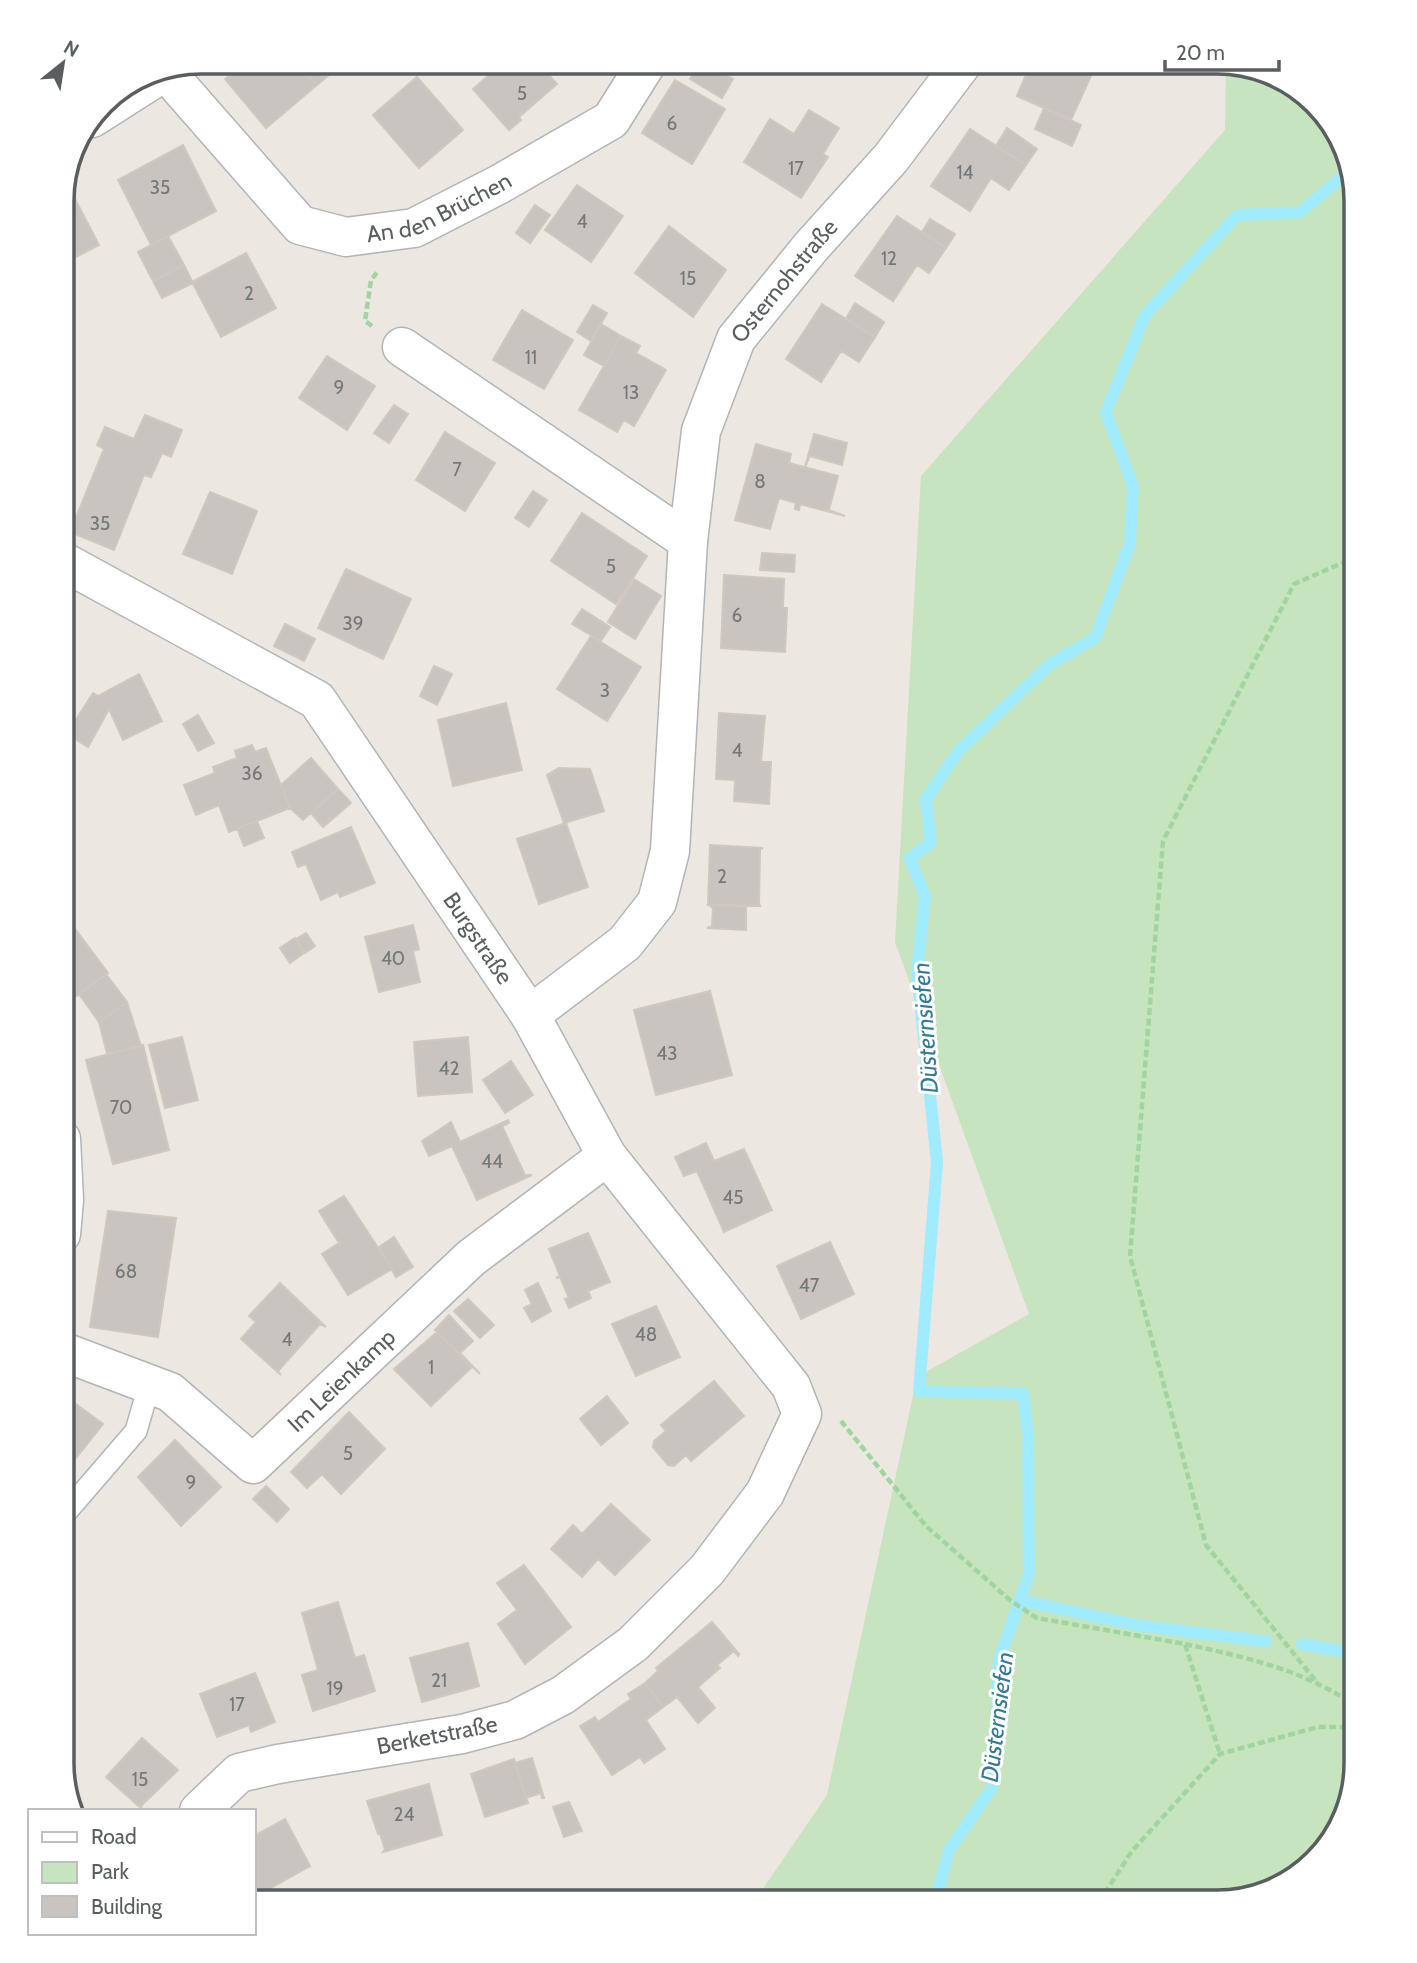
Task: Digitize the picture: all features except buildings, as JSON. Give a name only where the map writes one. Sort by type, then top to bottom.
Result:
[{"type":"street","name":"An den Brüchen","points":[[175,76],[300,225],[346,237],[414,228],[499,185],[611,120],[640,74]]},
{"type":"street","name":"Osternohstraße","points":[[530,1015],[625,943],[657,902],[670,851],[688,541],[701,431],[736,339],[810,248],[891,158],[954,74]]},
{"type":"street","points":[[402,347],[688,541]]},
{"type":"street","name":"Burgstraße","points":[[74,568],[317,700],[530,1015],[607,1156],[796,1400]]},
{"type":"street","name":"Im Leienkamp","points":[[74,1356],[170,1392],[253,1464],[471,1258],[607,1156]]},
{"type":"street","name":"Berketstraße","points":[[201,1809],[239,1773],[278,1763],[462,1734],[514,1720],[563,1695],[633,1644],[708,1570],[765,1493],[796,1400]]},
{"type":"lane","points":[[74,1503],[136,1431],[149,1386]]},
{"type":"path","points":[[402,347],[365,321],[371,279],[414,228]]},
{"type":"path","points":[[1315,1680],[1206,1545],[1130,1256],[1163,841],[1294,584],[1344,562]]},
{"type":"path","points":[[796,1400],[832,1411],[926,1525],[1011,1601],[1037,1618],[1261,1660],[1315,1680],[1344,1698]]},
{"type":"path","points":[[1185,1644],[1220,1754]]},
{"type":"path","points":[[1107,1890],[1132,1851],[1220,1754],[1318,1727],[1344,1727]]},
{"type":"green space","points":[[1226,74],[1249,78],[1280,91],[1306,111],[1326,137],[1339,168],[1344,200],[1344,1763],[1339,1795],[1334,1811],[1317,1840],[1294,1863],[1265,1880],[1233,1888],[762,1890],[827,1795],[917,1377],[1029,1314],[895,942],[921,476],[1225,130]]},
{"type":"waterway","name":"Düsternsiefen","points":[[938,1890],[949,1850],[993,1786],[999,1660],[1029,1574],[1028,1434],[1023,1393],[919,1391],[937,1162],[917,972],[925,896],[910,858],[931,842],[926,799],[959,750],[1051,663],[1095,638],[1130,543],[1133,486],[1106,412],[1145,315],[1237,215],[1300,212],[1341,179]]},
{"type":"waterway","points":[[1020,1600],[1138,1625],[1266,1641]]},
{"type":"waterway","points":[[1302,1644],[1344,1651]]}]
